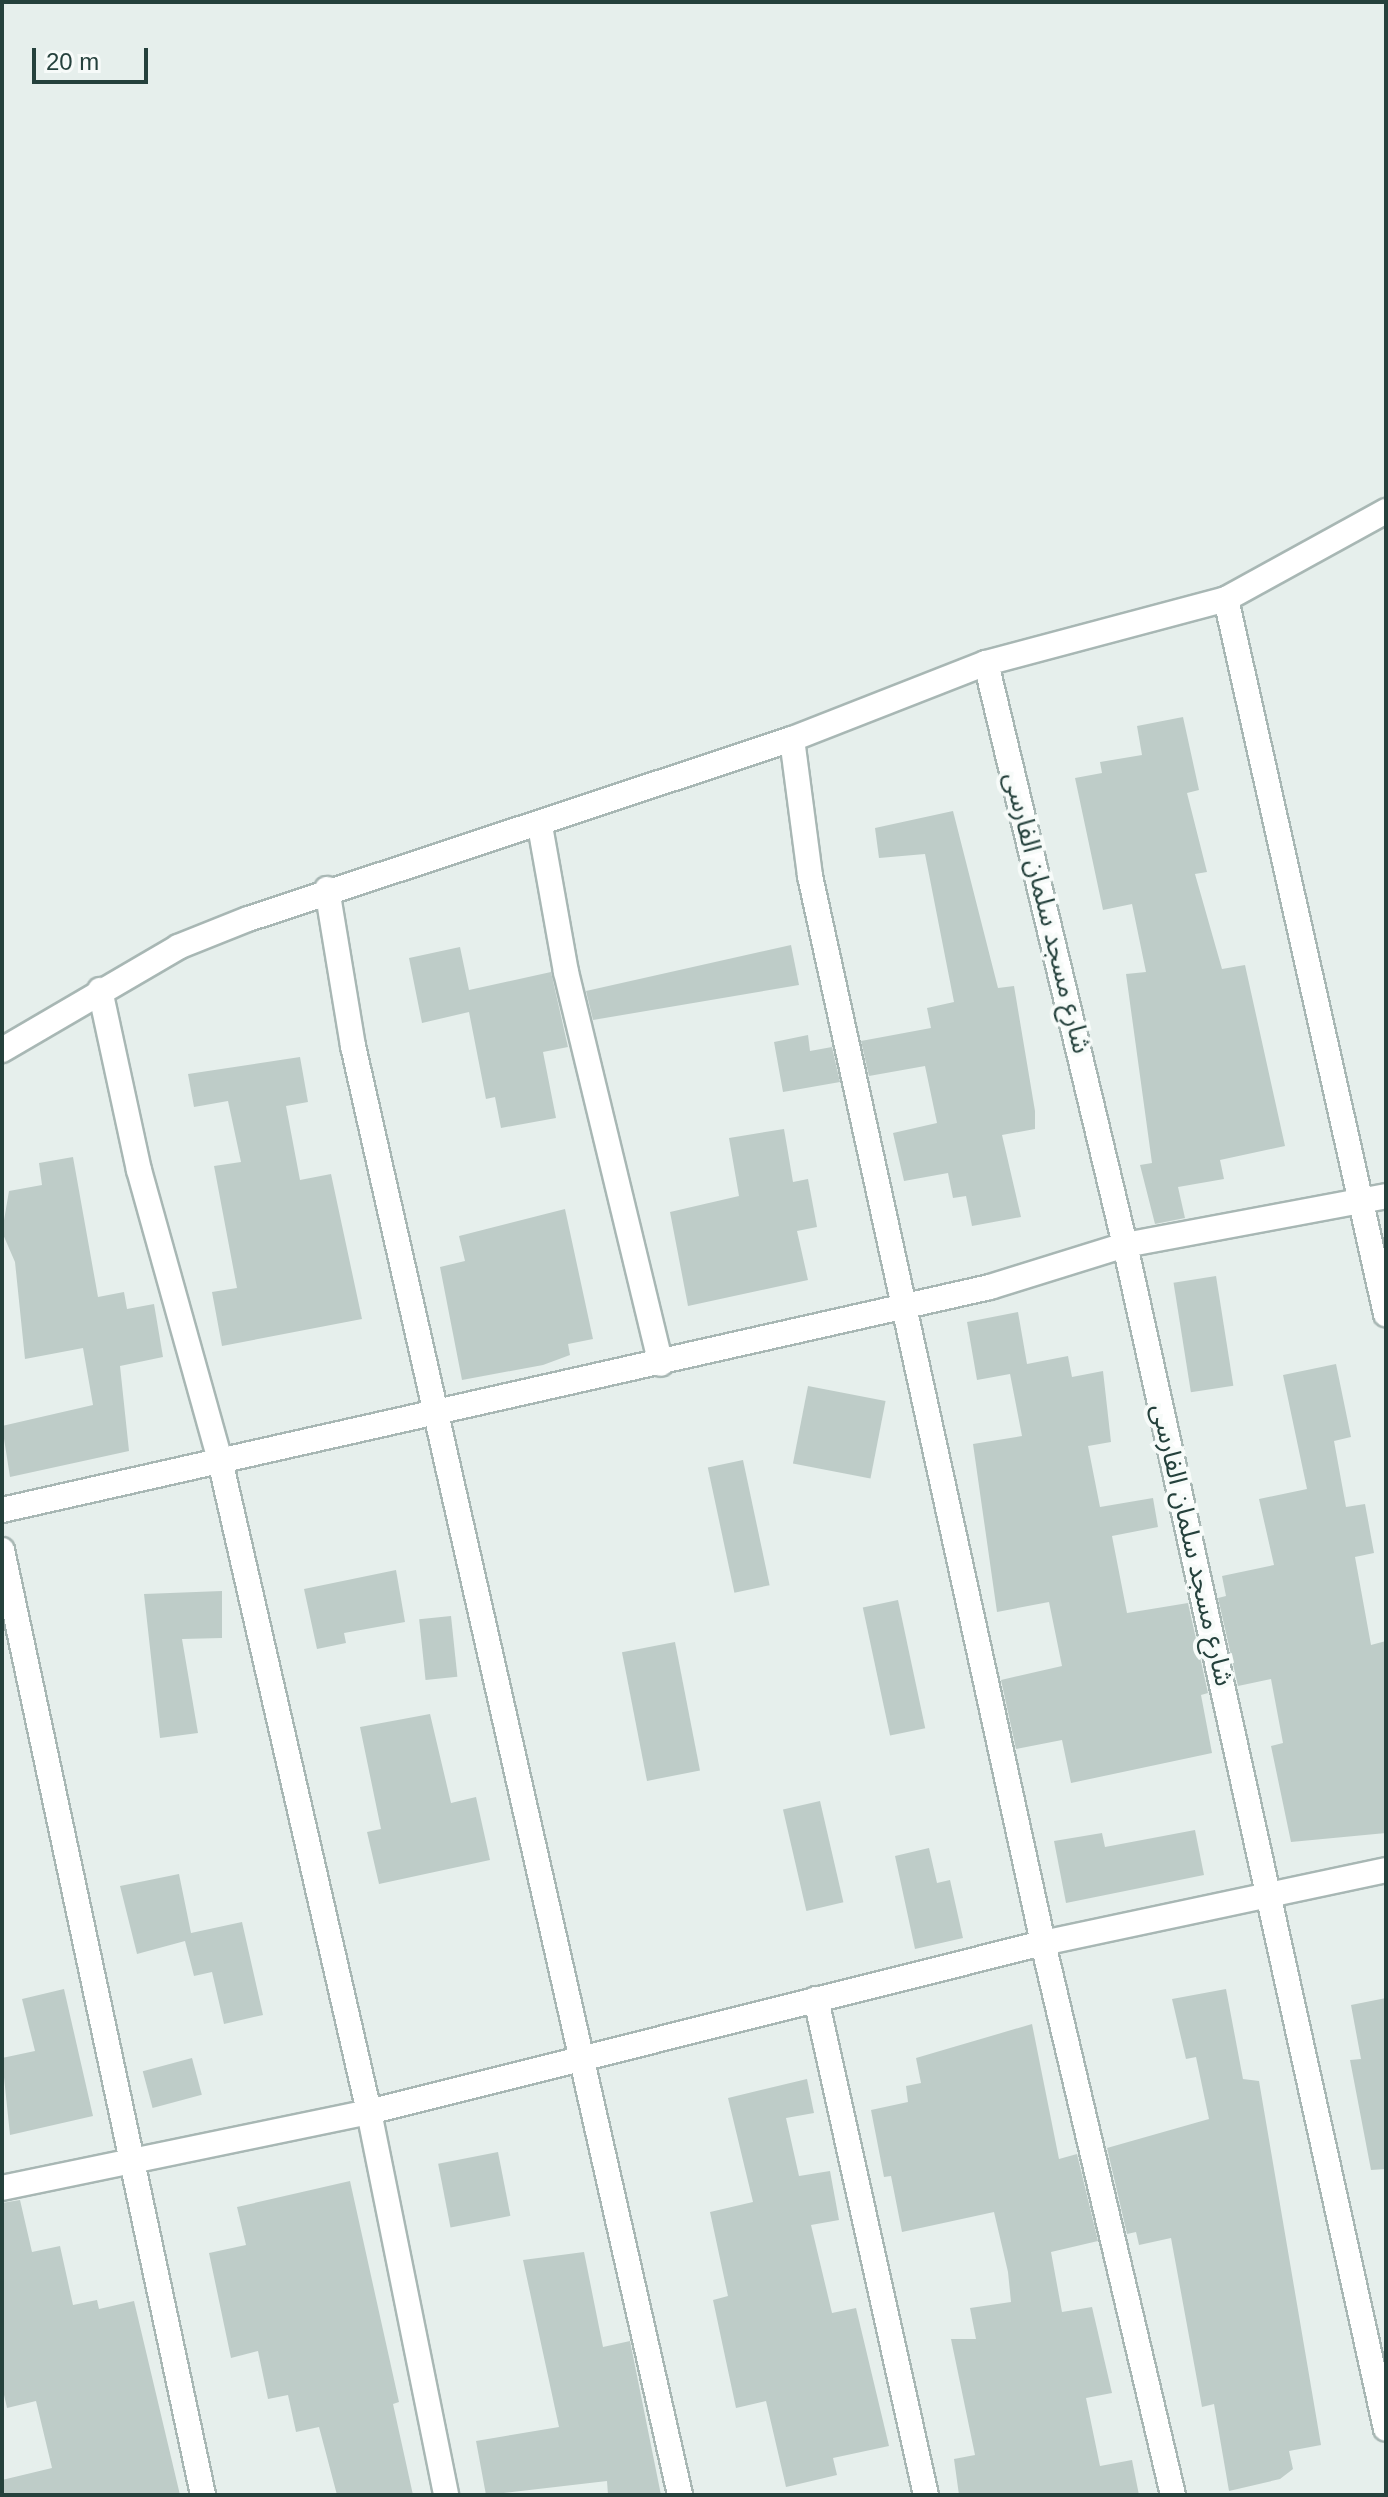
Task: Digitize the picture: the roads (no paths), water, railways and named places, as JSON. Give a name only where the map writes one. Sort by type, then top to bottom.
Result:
[{"type":"street","points":[[2,1050],[178,947],[327,889],[540,826],[792,739],[986,663],[1226,599],[1386,511]]},
{"type":"street","points":[[1226,599],[1386,1314]]},
{"type":"street","name":"شارع مسجد سلمان الفارسى","points":[[986,663],[1125,1245],[1270,1889],[1386,2429]]},
{"type":"street","points":[[792,739],[810,876],[910,1305],[1043,1943],[1173,2495]]},
{"type":"street","points":[[540,826],[566,972],[661,1364]]},
{"type":"street","points":[[327,889],[353,1046],[578,2055],[680,2495]]},
{"type":"street","points":[[100,990],[139,1170],[219,1456],[369,2112],[446,2495]]},
{"type":"street","points":[[2,1510],[219,1456],[661,1364],[910,1305],[1125,1245],[1386,1196]]},
{"type":"street","points":[[2,1550],[128,2158],[203,2495]]},
{"type":"street","points":[[2,2188],[128,2158],[369,2112],[578,2055],[1043,1943],[1270,1889],[1386,1870]]},
{"type":"street","points":[[816,1999],[926,2495]]}]
